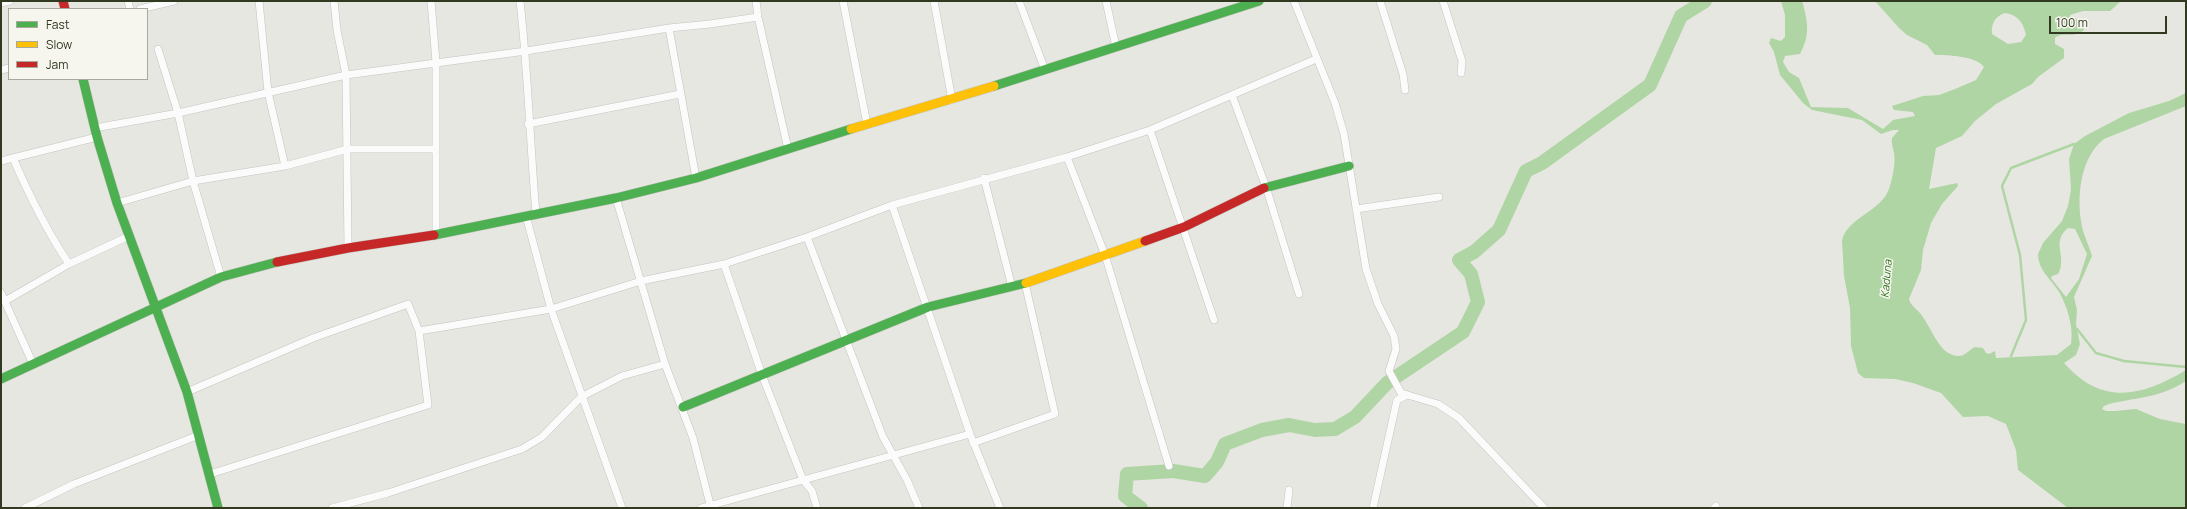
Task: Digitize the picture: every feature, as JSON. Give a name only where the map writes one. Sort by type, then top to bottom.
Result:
[{"type":"street","points":[[1,3],[10,1]]},
{"type":"street","points":[[144,8],[174,1]]},
{"type":"street","points":[[259,1],[268,92],[285,166]]},
{"type":"street","points":[[334,1],[337,30],[346,75],[348,248]]},
{"type":"street","points":[[431,1],[436,62],[436,235]]},
{"type":"street","points":[[520,1],[526,51],[528,124],[536,214]]},
{"type":"street","points":[[756,1],[758,17],[788,149]]},
{"type":"street","points":[[843,1],[867,124]]},
{"type":"street","points":[[934,1],[952,100]]},
{"type":"street","points":[[1019,1],[1045,70]]},
{"type":"street","points":[[1106,1],[1116,47]]},
{"type":"street","points":[[1,379],[221,277],[283,260],[348,248],[436,235],[616,198],[696,178],[867,124],[952,100],[1259,1]]},
{"type":"street","points":[[1294,1],[1340,116],[1366,268],[1378,304],[1394,336],[1396,349],[1389,371],[1404,394],[1438,404],[1459,418],[1544,508]]},
{"type":"street","points":[[1380,1],[1403,74],[1405,90]]},
{"type":"street","points":[[1443,1],[1462,61],[1461,73]]},
{"type":"street","points":[[1,161],[96,132],[346,75],[526,51],[669,28],[758,17]]},
{"type":"street","points":[[669,28],[696,178]]},
{"type":"street","points":[[158,49],[178,113],[193,181],[221,277]]},
{"type":"street","points":[[419,331],[551,309],[641,281],[724,264],[807,237],[892,204],[984,178],[1067,157],[1150,130],[1316,59]]},
{"type":"street","points":[[83,80],[96,132],[118,203],[187,392],[218,508]]},
{"type":"street","points":[[528,124],[680,94]]},
{"type":"street","points":[[1232,95],[1266,186],[1299,294]]},
{"type":"street","points":[[1150,130],[1184,227],[1214,320]]},
{"type":"street","points":[[118,203],[193,181],[285,166],[348,149],[435,149]]},
{"type":"street","points":[[1067,157],[1105,255],[1169,466]]},
{"type":"street","points":[[13,158],[35,208],[52,239],[69,264]]},
{"type":"street","points":[[683,407],[928,307],[1025,283],[1184,227],[1266,186],[1349,166]]},
{"type":"street","points":[[984,178],[1012,287]]},
{"type":"street","points":[[1356,209],[1439,197]]},
{"type":"street","points":[[616,198],[665,364],[683,407],[711,507]]},
{"type":"street","points":[[892,204],[973,443],[1000,508]]},
{"type":"street","points":[[526,216],[551,309],[581,397],[608,466],[622,508]]},
{"type":"street","points":[[5,300],[69,264],[129,236]]},
{"type":"street","points":[[807,237],[883,437],[907,480],[918,508]]},
{"type":"street","points":[[724,264],[762,375],[803,480],[812,491],[816,508]]},
{"type":"street","points":[[973,443],[1055,414],[1025,283]]},
{"type":"street","points":[[1,293],[33,364]]},
{"type":"street","points":[[187,392],[313,338],[408,304],[419,331],[428,405],[210,474]]},
{"type":"street","points":[[332,508],[388,493],[522,448],[542,437],[581,397],[622,376],[665,364]]},
{"type":"street","points":[[1373,508],[1397,400],[1404,394]]},
{"type":"street","points":[[701,508],[711,507],[893,454],[970,434]]},
{"type":"street","points":[[25,508],[74,484],[199,435]]},
{"type":"street","points":[[1287,508],[1289,490]]},
{"type":"water","name":"Kaduna","points":[[1781,1],[1802,1],[1807,24],[1807,35],[1800,54],[1785,56],[1783,62],[1789,72],[1799,78],[1811,107],[1848,108],[1883,129],[1893,120],[1915,116],[1913,112],[1894,110],[1892,106],[1923,96],[1939,95],[1955,89],[1976,80],[1984,67],[1975,60],[1968,58],[1935,55],[1927,45],[1907,35],[1899,28],[1875,1],[2121,1],[2110,11],[2083,11],[2070,15],[2070,17],[2078,19],[2085,27],[2080,33],[2061,35],[2055,38],[2055,44],[2064,49],[2064,58],[2038,77],[2032,84],[1996,104],[1975,121],[1962,136],[1936,148],[1929,189],[1957,183],[1958,186],[1942,204],[1931,223],[1923,250],[1921,270],[1909,299],[1911,304],[1926,321],[1941,347],[1952,355],[1961,356],[1975,347],[1983,348],[1986,353],[1989,354],[1995,351],[1996,358],[2057,355],[2071,344],[2071,324],[2062,298],[2040,265],[2038,254],[2043,243],[2062,221],[2068,206],[2071,190],[2069,159],[2074,144],[2085,136],[2129,113],[2169,101],[2186,93],[2186,106],[2104,139],[2090,155],[2082,176],[2080,187],[2080,210],[2083,230],[2092,256],[2074,297],[2077,310],[2076,324],[2080,344],[2076,355],[2064,363],[2078,377],[2093,386],[2107,391],[2122,393],[2138,391],[2153,386],[2186,370],[2186,381],[2176,387],[2158,394],[2109,404],[2104,406],[2102,409],[2106,411],[2115,411],[2136,409],[2160,419],[2186,424],[2186,508],[2068,508],[2018,470],[2016,450],[2006,424],[1988,416],[1963,417],[1941,393],[1913,383],[1895,379],[1864,378],[1858,373],[1851,346],[1850,308],[1844,276],[1842,241],[1850,226],[1879,204],[1885,197],[1889,189],[1894,162],[1892,138],[1899,130],[1893,130],[1881,134],[1862,120],[1812,110],[1803,103],[1780,75],[1774,52],[1769,43],[1771,38],[1781,41],[1785,37],[1785,15]],"holes":[[[2005,13],[2017,17],[2023,26],[2026,35],[2021,42],[2008,44],[1992,34],[1994,21],[1996,18]],[[2068,228],[2075,229],[2087,254],[2079,279],[2066,297],[2051,278],[2052,276],[2058,274],[2061,267],[2060,239]]]},
{"type":"waterway","points":[[1141,508],[1125,496],[1127,474],[1173,471],[1205,476],[1217,462],[1225,444],[1262,430],[1289,425],[1315,430],[1335,429],[1355,417],[1387,383],[1463,332],[1478,302],[1471,274],[1459,260],[1474,252],[1499,230],[1526,171],[1542,163],[1650,85],[1681,16],[1705,1]]},
{"type":"waterway","points":[[2011,356],[2026,320],[2020,255],[2002,186],[2011,168],[2074,144]]},
{"type":"waterway","points":[[2077,329],[2096,353],[2124,361],[2186,367]]},
{"type":"traffic: fast","points":[[994,86],[1259,1]]},
{"type":"traffic: fast","points":[[83,80],[97,137],[117,203],[187,392],[218,508]]},
{"type":"traffic: fast","points":[[434,235],[616,198],[696,178],[851,129]]},
{"type":"traffic: fast","points":[[1264,188],[1349,166]]},
{"type":"traffic: fast","points":[[1,379],[221,277],[277,262]]},
{"type":"traffic: fast","points":[[683,407],[928,307],[1026,283]]},
{"type":"traffic: slow","points":[[851,129],[994,86]]},
{"type":"traffic: slow","points":[[1026,283],[1145,241]]},
{"type":"traffic: jam","points":[[63,1],[65,8]]},
{"type":"traffic: jam","points":[[1145,241],[1184,227],[1264,188]]},
{"type":"traffic: jam","points":[[277,262],[348,248],[434,235]]}]
